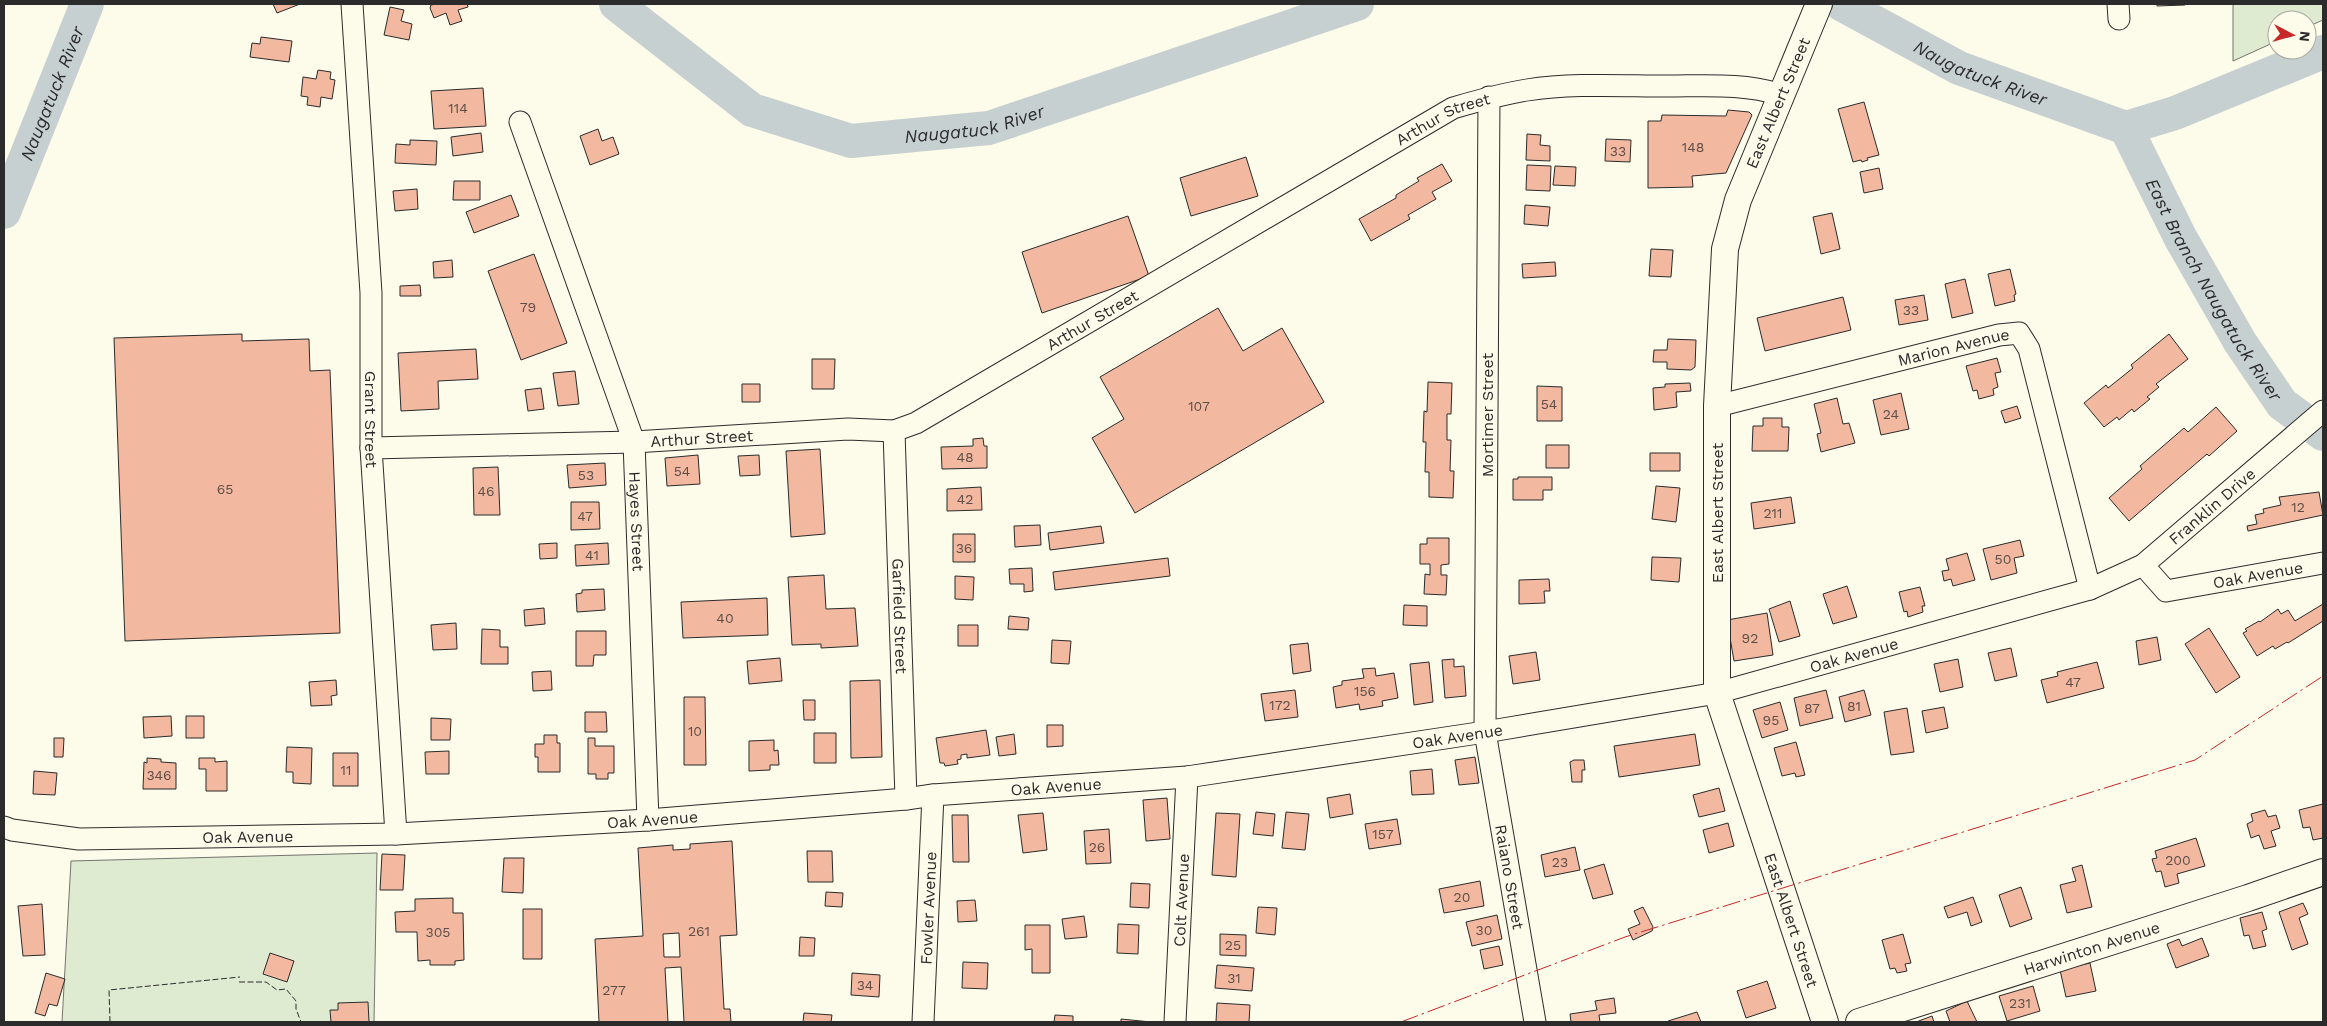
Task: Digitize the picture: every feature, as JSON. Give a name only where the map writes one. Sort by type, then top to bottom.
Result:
[{"type":"main road","name":"East Albert Street","points":[[1819,4],[1738,200],[1725,249],[1718,406],[1717,692],[1825,1022]]},
{"type":"main road","name":"Harwinton Avenue","points":[[1859,1022],[2248,898],[2323,872]]},
{"type":"street","name":"Grant Street","points":[[352,4],[371,293],[371,448],[396,834]]},
{"type":"street","name":"Arthur Street","points":[[371,448],[634,442],[848,429],[894,431],[916,423],[1453,108],[1489,97],[1528,90],[1578,86],[1729,86],[1761,88],[1781,95]]},
{"type":"street","name":"Mortimer Street","points":[[1485,732],[1489,97]]},
{"type":"street","name":"Hayes Street","points":[[520,122],[634,442],[648,820]]},
{"type":"street","name":"Marion Avenue","points":[[1718,406],[1998,335],[2019,333],[2029,348],[2090,589]]},
{"type":"street","name":"Franklin Drive","points":[[2090,589],[2143,565],[2323,411]]},
{"type":"street","name":"Garfield Street","points":[[894,431],[906,799]]},
{"type":"street","name":"Oak Avenue","points":[[2143,565],[2166,591],[2323,563]]},
{"type":"street","name":"Oak Avenue","points":[[4,827],[12,830],[79,839],[396,834],[648,820],[906,799],[933,794],[1187,777],[1485,732],[1717,692],[2090,589]]},
{"type":"street","name":"Raiano Street","points":[[1485,732],[1535,1022]]},
{"type":"street","name":"Colt Avenue","points":[[1175,1022],[1187,777]]},
{"type":"street","name":"Fowler Avenue","points":[[923,1022],[933,794]]},
{"type":"green space","points":[[2233,4],[2323,4],[2323,20],[2317,23],[2317,10],[2267,10],[2267,46],[2233,61]]},
{"type":"green space","points":[[377,853],[374,1022],[62,1022],[71,861]]},
{"type":"building","points":[[273,4],[300,4],[277,13]]},
{"type":"building","points":[[467,4],[468,7],[458,10],[462,21],[450,25],[446,13],[434,18],[430,8],[431,5]]},
{"type":"building","points":[[2157,4],[2185,4],[2185,5],[2157,6]]},
{"type":"building","points":[[390,7],[404,10],[401,21],[412,24],[409,40],[384,35]]},
{"type":"building","points":[[261,37],[292,41],[289,62],[250,57],[252,43],[260,44]]},
{"type":"building","points":[[318,70],[331,72],[330,79],[335,80],[332,99],[321,97],[320,107],[307,105],[308,97],[301,96],[303,77],[316,79]]},
{"type":"building","points":[[483,88],[486,126],[434,129],[431,91]]},
{"type":"building","points":[[1864,102],[1879,155],[1867,158],[1868,160],[1862,162],[1861,160],[1853,162],[1838,109]]},
{"type":"building","points":[[1728,110],[1749,112],[1752,115],[1726,173],[1692,176],[1693,187],[1648,188],[1648,121],[1661,121],[1662,115],[1726,116]]},
{"type":"building","points":[[598,129],[602,141],[613,137],[619,154],[590,165],[580,136]]},
{"type":"building","points":[[481,133],[483,152],[453,156],[451,137]]},
{"type":"building","points":[[1527,134],[1541,135],[1540,145],[1550,146],[1550,161],[1526,160]]},
{"type":"building","points":[[1606,139],[1631,140],[1630,162],[1605,161]]},
{"type":"building","points":[[410,140],[437,141],[436,165],[395,163],[396,144],[410,145]]},
{"type":"building","points":[[1246,157],[1258,196],[1191,216],[1180,178]]},
{"type":"building","points":[[1442,164],[1452,181],[1432,192],[1436,199],[1408,215],[1410,219],[1371,241],[1359,219],[1396,198],[1396,195],[1419,181],[1417,178]]},
{"type":"building","points":[[1527,165],[1551,166],[1550,191],[1526,190]]},
{"type":"building","points":[[1555,166],[1576,167],[1575,186],[1553,185]]},
{"type":"building","points":[[1879,168],[1883,189],[1864,193],[1860,172]]},
{"type":"building","points":[[454,181],[480,181],[480,200],[453,200]]},
{"type":"building","points":[[417,189],[418,209],[395,211],[393,191]]},
{"type":"building","points":[[511,195],[519,216],[474,233],[466,212]]},
{"type":"building","points":[[1525,205],[1550,207],[1548,226],[1524,224]]},
{"type":"building","points":[[1832,213],[1840,249],[1821,254],[1813,217]]},
{"type":"building","points":[[1128,216],[1149,276],[1042,313],[1022,252]]},
{"type":"building","points":[[1651,249],[1673,250],[1671,277],[1649,276]]},
{"type":"building","points":[[534,254],[567,343],[521,360],[488,271]]},
{"type":"building","points":[[452,260],[453,277],[434,278],[433,262]]},
{"type":"building","points":[[1555,262],[1556,276],[1523,278],[1522,264]]},
{"type":"building","points":[[2010,269],[2016,294],[2014,295],[2015,301],[1995,306],[1988,274]]},
{"type":"building","points":[[1965,279],[1973,313],[1952,318],[1945,284]]},
{"type":"building","points":[[420,285],[421,296],[400,296],[400,286]]},
{"type":"building","points":[[1924,295],[1928,320],[1899,325],[1895,300]]},
{"type":"building","points":[[1843,297],[1851,330],[1765,351],[1757,318]]},
{"type":"building","points":[[1218,308],[1243,351],[1282,328],[1324,402],[1135,513],[1092,438],[1124,419],[1100,377]]},
{"type":"building","points":[[242,334],[242,341],[309,339],[310,371],[330,370],[340,633],[125,641],[114,338]]},
{"type":"building","points":[[2169,334],[2188,359],[2156,384],[2159,387],[2147,397],[2150,399],[2134,412],[2132,409],[2119,420],[2117,417],[2104,427],[2084,403],[2106,385],[2108,388],[2133,368],[2131,365]]},
{"type":"building","points":[[1668,339],[1696,340],[1695,367],[1691,370],[1667,369],[1667,362],[1653,362],[1654,350],[1667,350]]},
{"type":"building","points":[[476,349],[478,379],[438,381],[439,409],[401,411],[398,353]]},
{"type":"building","points":[[1997,358],[2001,372],[1995,373],[1998,387],[1993,389],[1994,395],[1979,399],[1977,390],[1973,391],[1966,366]]},
{"type":"building","points":[[812,359],[835,359],[834,389],[812,389]]},
{"type":"building","points":[[575,371],[579,404],[558,406],[553,373]]},
{"type":"building","points":[[1428,382],[1452,383],[1451,414],[1447,414],[1447,440],[1451,440],[1450,471],[1454,471],[1453,498],[1429,497],[1429,472],[1425,472],[1426,442],[1423,442],[1424,411],[1427,412]]},
{"type":"building","points":[[1690,383],[1691,391],[1676,392],[1677,407],[1654,410],[1653,388],[1665,387],[1665,384]]},
{"type":"building","points":[[742,384],[760,384],[760,402],[742,402]]},
{"type":"building","points":[[1537,386],[1562,387],[1562,421],[1537,421]]},
{"type":"building","points":[[541,388],[544,409],[528,411],[525,390]]},
{"type":"building","points":[[1901,393],[1909,429],[1881,435],[1873,400]]},
{"type":"building","points":[[1837,398],[1843,424],[1849,423],[1855,443],[1821,452],[1817,434],[1821,433],[1814,404]]},
{"type":"building","points":[[2017,406],[2021,418],[2005,423],[2001,411]]},
{"type":"building","points":[[2216,407],[2237,431],[2209,456],[2207,454],[2129,521],[2109,498],[2142,469],[2140,466],[2184,428],[2188,432]]},
{"type":"building","points":[[1763,418],[1782,418],[1782,427],[1789,427],[1788,451],[1752,451],[1753,426],[1763,426]]},
{"type":"building","points":[[983,438],[984,446],[987,446],[987,468],[942,469],[941,447],[973,446],[973,439]]},
{"type":"building","points":[[1546,445],[1569,445],[1569,468],[1546,468]]},
{"type":"building","points":[[820,449],[825,534],[791,537],[786,451]]},
{"type":"building","points":[[1650,453],[1680,453],[1680,471],[1650,471]]},
{"type":"building","points":[[698,455],[700,484],[667,486],[665,458]]},
{"type":"building","points":[[759,455],[760,475],[740,476],[738,456]]},
{"type":"building","points":[[605,463],[606,485],[569,488],[567,465]]},
{"type":"building","points":[[498,467],[500,515],[474,515],[473,468]]},
{"type":"building","points":[[1518,477],[1552,477],[1552,490],[1543,490],[1543,500],[1513,500],[1513,479],[1518,479]]},
{"type":"building","points":[[1656,486],[1680,488],[1676,522],[1652,519]]},
{"type":"building","points":[[981,487],[982,510],[947,511],[947,489]]},
{"type":"building","points":[[2319,492],[2323,515],[2248,531],[2247,526],[2257,524],[2255,515],[2264,513],[2263,509],[2281,505],[2279,497]]},
{"type":"building","points":[[1791,497],[1795,523],[1754,529],[1751,503]]},
{"type":"building","points":[[571,502],[599,502],[600,529],[571,530]]},
{"type":"building","points":[[1040,525],[1041,545],[1015,547],[1014,526]]},
{"type":"building","points":[[1101,526],[1104,543],[1050,550],[1048,533]]},
{"type":"building","points":[[953,534],[975,534],[975,562],[953,562]]},
{"type":"building","points":[[1427,538],[1449,538],[1449,564],[1441,565],[1441,575],[1447,575],[1446,595],[1424,594],[1425,574],[1430,575],[1430,564],[1420,564],[1420,544],[1427,544]]},
{"type":"building","points":[[2020,540],[2024,556],[2014,558],[2017,573],[1991,580],[1983,549]]},
{"type":"building","points":[[557,543],[557,558],[540,559],[539,544]]},
{"type":"building","points":[[608,543],[609,564],[576,566],[575,545]]},
{"type":"building","points":[[1967,553],[1975,580],[1953,586],[1951,579],[1944,581],[1942,571],[1949,570],[1946,559]]},
{"type":"building","points":[[1652,557],[1681,558],[1679,582],[1651,580]]},
{"type":"building","points":[[1168,558],[1170,576],[1055,590],[1053,572]]},
{"type":"building","points":[[1032,568],[1033,591],[1024,592],[1024,584],[1010,584],[1009,569]]},
{"type":"building","points":[[824,575],[826,609],[855,608],[858,646],[821,648],[821,644],[792,645],[788,577]]},
{"type":"building","points":[[955,576],[974,577],[973,600],[955,599]]},
{"type":"building","points":[[1549,579],[1550,591],[1544,591],[1545,603],[1519,604],[1519,580]]},
{"type":"building","points":[[1847,586],[1857,617],[1833,624],[1823,594]]},
{"type":"building","points":[[1920,587],[1925,606],[1922,606],[1923,612],[1908,617],[1907,611],[1904,612],[1899,592]]},
{"type":"building","points":[[604,589],[605,610],[577,612],[576,594],[582,593],[582,590]]},
{"type":"building","points":[[767,598],[768,635],[683,638],[681,602]]},
{"type":"building","points":[[1790,601],[1800,636],[1779,642],[1769,609]]},
{"type":"building","points":[[2323,604],[2323,621],[2288,643],[2275,649],[2273,646],[2257,656],[2243,633],[2247,631],[2245,629],[2260,622],[2278,609],[2281,614],[2288,610],[2295,621]]},
{"type":"building","points":[[1404,605],[1427,606],[1427,626],[1403,625]]},
{"type":"building","points":[[544,608],[545,624],[525,626],[524,610]]},
{"type":"building","points":[[1767,613],[1773,655],[1734,661],[1727,620]]},
{"type":"building","points":[[1009,616],[1029,618],[1028,630],[1008,629]]},
{"type":"building","points":[[456,623],[457,649],[433,650],[431,625]]},
{"type":"building","points":[[958,625],[978,625],[978,646],[958,646]]},
{"type":"building","points":[[2209,628],[2240,677],[2216,693],[2185,644]]},
{"type":"building","points":[[482,629],[500,630],[500,647],[508,647],[508,664],[481,664]]},
{"type":"building","points":[[576,631],[606,631],[606,655],[594,655],[593,666],[576,666]]},
{"type":"building","points":[[2157,637],[2161,660],[2139,665],[2136,641]]},
{"type":"building","points":[[1052,640],[1071,641],[1069,664],[1051,663]]},
{"type":"building","points":[[1308,643],[1311,671],[1293,674],[1290,645]]},
{"type":"building","points":[[2011,648],[2017,676],[1995,681],[1988,653]]},
{"type":"building","points":[[1536,652],[1540,680],[1513,684],[1509,656]]},
{"type":"building","points":[[780,658],[782,681],[749,684],[747,661]]},
{"type":"building","points":[[1454,659],[1454,667],[1464,666],[1466,696],[1445,698],[1442,660]]},
{"type":"building","points":[[1958,659],[1963,687],[1940,692],[1934,664]]},
{"type":"building","points":[[1429,662],[1433,702],[1414,705],[1410,664]]},
{"type":"building","points":[[2097,662],[2104,688],[2047,703],[2041,680],[2058,676],[2057,672]]},
{"type":"building","points":[[1375,668],[1376,676],[1394,673],[1398,698],[1382,701],[1383,706],[1360,710],[1359,704],[1336,708],[1333,687],[1342,685],[1342,681],[1364,678],[1362,669]]},
{"type":"building","points":[[551,671],[552,690],[533,691],[532,672]]},
{"type":"building","points":[[336,680],[337,695],[331,696],[332,705],[311,706],[309,682]]},
{"type":"building","points":[[880,680],[882,757],[851,758],[850,681]]},
{"type":"building","points":[[1295,690],[1298,717],[1265,721],[1261,694]]},
{"type":"building","points":[[1826,690],[1833,718],[1800,726],[1794,698]]},
{"type":"building","points":[[1864,690],[1871,715],[1845,722],[1839,697]]},
{"type":"building","points":[[684,697],[705,697],[706,765],[684,765]]},
{"type":"building","points":[[803,700],[815,700],[815,720],[804,720]]},
{"type":"building","points":[[1780,702],[1788,730],[1762,738],[1753,710]]},
{"type":"building","points":[[1944,707],[1948,728],[1926,733],[1922,711]]},
{"type":"building","points":[[1907,708],[1914,752],[1891,755],[1884,712]]},
{"type":"building","points":[[585,712],[606,712],[607,732],[585,732]]},
{"type":"building","points":[[171,716],[172,736],[144,738],[143,717]]},
{"type":"building","points":[[186,716],[204,716],[204,738],[186,738]]},
{"type":"building","points":[[431,718],[451,719],[450,740],[431,740]]},
{"type":"building","points":[[1047,725],[1063,725],[1063,746],[1047,747]]},
{"type":"building","points":[[986,730],[990,755],[967,758],[967,754],[961,755],[961,759],[957,760],[958,764],[945,766],[944,763],[940,763],[936,738]]},
{"type":"building","points":[[814,733],[836,733],[836,763],[814,763]]},
{"type":"building","points":[[1014,734],[1016,754],[999,756],[996,737]]},
{"type":"building","points":[[1695,734],[1700,765],[1619,777],[1614,746]]},
{"type":"building","points":[[544,735],[557,735],[557,743],[560,743],[560,772],[538,772],[538,757],[535,757],[535,744],[544,744]]},
{"type":"building","points":[[54,738],[64,738],[63,757],[54,757]]},
{"type":"building","points":[[588,738],[595,738],[595,746],[614,746],[614,773],[608,773],[608,779],[596,779],[596,774],[588,774]]},
{"type":"building","points":[[774,740],[774,751],[778,750],[779,765],[770,765],[770,770],[749,771],[749,741]]},
{"type":"building","points":[[1796,742],[1805,775],[1796,777],[1795,773],[1782,776],[1774,748]]},
{"type":"building","points":[[287,747],[312,748],[311,784],[293,783],[293,772],[286,772]]},
{"type":"building","points":[[449,751],[449,774],[426,774],[425,752]]},
{"type":"building","points":[[333,753],[358,753],[358,786],[333,786]]},
{"type":"building","points":[[1475,757],[1479,783],[1459,785],[1455,760]]},
{"type":"building","points":[[147,758],[161,759],[161,762],[176,763],[176,789],[143,789],[144,762],[147,763]]},
{"type":"building","points":[[199,758],[215,758],[215,762],[227,761],[227,791],[206,791],[206,769],[199,769]]},
{"type":"building","points":[[1584,760],[1585,770],[1582,770],[1582,782],[1572,782],[1570,762]]},
{"type":"building","points":[[1432,769],[1434,794],[1412,795],[1410,771]]},
{"type":"building","points":[[34,771],[57,773],[55,795],[33,794]]},
{"type":"building","points":[[1719,788],[1725,811],[1699,817],[1693,795]]},
{"type":"building","points":[[1350,794],[1353,814],[1330,818],[1327,798]]},
{"type":"building","points":[[1167,798],[1170,839],[1146,841],[1143,800]]},
{"type":"building","points":[[2323,804],[2323,838],[2313,840],[2310,827],[2303,828],[2299,810]]},
{"type":"building","points":[[2265,810],[2268,817],[2276,815],[2280,828],[2271,831],[2276,846],[2264,849],[2259,835],[2251,838],[2247,824],[2253,821],[2251,814]]},
{"type":"building","points":[[1256,812],[1275,814],[1273,836],[1253,834]]},
{"type":"building","points":[[1286,812],[1309,814],[1305,850],[1282,848]]},
{"type":"building","points":[[1043,813],[1047,850],[1023,853],[1018,815]]},
{"type":"building","points":[[1216,813],[1240,814],[1236,877],[1212,875]]},
{"type":"building","points":[[952,815],[968,815],[969,862],[953,862]]},
{"type":"building","points":[[1397,819],[1401,844],[1369,849],[1365,824]]},
{"type":"building","points":[[1728,823],[1734,846],[1709,853],[1703,830]]},
{"type":"building","points":[[1109,829],[1111,863],[1086,864],[1084,831]]},
{"type":"building","points":[[2196,838],[2205,866],[2177,874],[2179,883],[2165,887],[2161,871],[2156,872],[2152,859],[2157,858],[2155,851]]},
{"type":"building","points":[[732,841],[737,935],[720,936],[724,1009],[730,1009],[731,1022],[684,1022],[681,967],[665,968],[668,1022],[599,1022],[595,939],[643,936],[638,848],[673,845],[673,850],[690,849],[690,844]],"holes":[[[679,933],[680,957],[664,957],[663,934]]]},
{"type":"building","points":[[1575,847],[1580,870],[1545,877],[1541,855]]},
{"type":"building","points":[[807,851],[832,851],[833,882],[808,882]]},
{"type":"building","points":[[382,854],[405,855],[403,890],[380,890]]},
{"type":"building","points":[[504,858],[524,858],[523,893],[502,892]]},
{"type":"building","points":[[1604,864],[1613,894],[1593,899],[1584,870]]},
{"type":"building","points":[[2082,865],[2092,907],[2067,913],[2060,885],[2076,881],[2072,868]]},
{"type":"building","points":[[1480,881],[1484,906],[1444,913],[1439,889]]},
{"type":"building","points":[[1131,883],[1150,884],[1149,908],[1130,907]]},
{"type":"building","points":[[2021,887],[2032,919],[2010,927],[1999,895]]},
{"type":"building","points":[[826,892],[843,893],[842,907],[825,906]]},
{"type":"building","points":[[1973,897],[1982,922],[1971,926],[1967,912],[1948,918],[1944,907]]},
{"type":"building","points":[[453,898],[453,913],[463,913],[464,960],[455,961],[455,965],[430,965],[430,960],[418,961],[417,932],[396,932],[395,912],[415,911],[415,899]]},
{"type":"building","points":[[975,900],[977,921],[958,922],[957,901]]},
{"type":"building","points":[[2303,903],[2308,914],[2299,918],[2308,944],[2292,950],[2279,912]]},
{"type":"building","points":[[42,904],[45,955],[23,956],[18,906]]},
{"type":"building","points":[[1258,907],[1277,908],[1275,935],[1256,933]]},
{"type":"building","points":[[1643,907],[1653,927],[1652,931],[1633,940],[1628,929],[1640,924],[1634,911]]},
{"type":"building","points":[[523,909],[542,909],[542,959],[523,959]]},
{"type":"building","points":[[2262,912],[2267,929],[2262,931],[2266,946],[2253,949],[2249,935],[2244,936],[2240,918]]},
{"type":"building","points":[[1497,915],[1502,939],[1472,946],[1466,922]]},
{"type":"building","points":[[1084,916],[1087,937],[1065,939],[1062,919]]},
{"type":"building","points":[[1118,924],[1139,925],[1138,954],[1117,953]]},
{"type":"building","points":[[1025,925],[1050,925],[1050,973],[1032,973],[1032,949],[1025,950]]},
{"type":"building","points":[[1220,934],[1246,935],[1246,956],[1220,955]]},
{"type":"building","points":[[1903,934],[1911,963],[1905,964],[1907,971],[1897,973],[1895,968],[1890,969],[1882,940]]},
{"type":"building","points":[[800,937],[815,938],[814,956],[799,956]]},
{"type":"building","points":[[2202,938],[2209,956],[2176,968],[2167,944],[2179,939],[2182,946]]},
{"type":"building","points":[[1499,946],[1503,965],[1484,969],[1480,950]]},
{"type":"building","points":[[270,953],[294,961],[287,982],[263,974]]},
{"type":"building","points":[[963,962],[988,963],[987,989],[962,988]]},
{"type":"building","points":[[2090,963],[2096,991],[2066,997],[2060,970]]},
{"type":"building","points":[[1217,965],[1254,968],[1252,991],[1215,988]]},
{"type":"building","points":[[46,973],[65,979],[57,1006],[49,1004],[45,1016],[35,1013]]},
{"type":"building","points":[[852,973],[880,975],[879,997],[851,995]]},
{"type":"building","points":[[1767,981],[1776,1008],[1746,1018],[1737,991]]},
{"type":"building","points":[[2033,986],[2040,1011],[2007,1021],[1999,996]]},
{"type":"building","points":[[1614,998],[1616,1013],[1599,1015],[1600,1022],[1571,1022],[1570,1014],[1597,1010],[1595,1001]]},
{"type":"building","points":[[1967,1001],[1977,1022],[1950,1022],[1946,1011]]},
{"type":"building","points":[[368,1002],[369,1022],[331,1022],[330,1010],[338,1010],[338,1003]]},
{"type":"building","points":[[1217,1003],[1250,1005],[1249,1022],[1216,1022]]},
{"type":"building","points":[[1697,1012],[1701,1022],[1668,1021]]},
{"type":"building","points":[[804,1013],[832,1015],[831,1022],[803,1022]]},
{"type":"building","points":[[1055,1015],[1073,1016],[1073,1022],[1054,1022]]},
{"type":"building","points":[[1932,1016],[1934,1022],[1916,1022]]},
{"type":"building","points":[[1121,1019],[1151,1022],[1121,1022]]},
{"type":"waterway","name":"Naugatuck River","points":[[4,212],[87,4]]},
{"type":"waterway","name":"Naugatuck River","points":[[616,4],[752,110],[851,141],[989,128],[1357,4]]},
{"type":"waterway","name":"Naugatuck River","points":[[1841,4],[1959,68],[2126,128]]},
{"type":"waterway","points":[[2126,128],[2175,113],[2323,52]]},
{"type":"waterway","name":"East Branch Naugatuck River","points":[[2126,128],[2180,237],[2240,342],[2282,404],[2323,434]]},
{"type":"fence","points":[[110,1022],[109,990],[240,977]]},
{"type":"fence","points":[[239,982],[266,982],[277,990],[286,989],[296,1001],[296,1009],[301,1022]]},
{"type":"power","points":[[1401,1022],[1625,937],[2195,760],[2323,676]]}]
